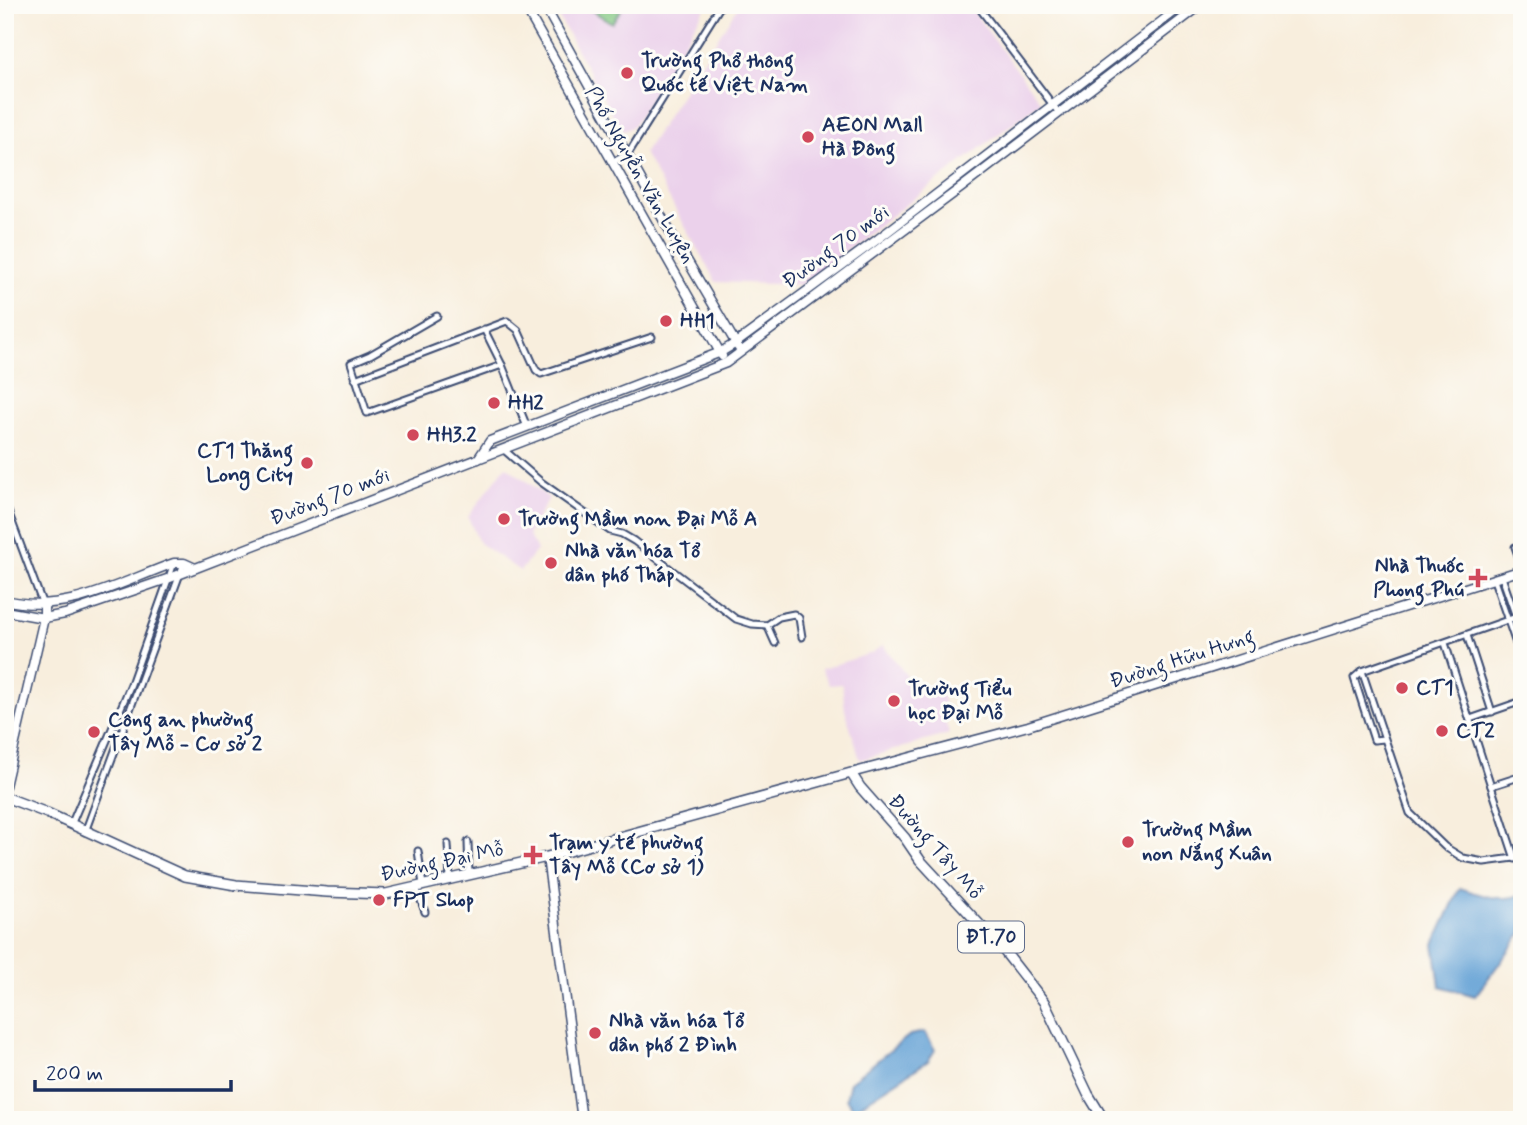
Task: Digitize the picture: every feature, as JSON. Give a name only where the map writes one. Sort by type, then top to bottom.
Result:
[{"type":"main road","name":"Đường Đại Mỗ","points":[[5,797],[185,876],[216,883],[386,894],[547,857],[850,773]]},
{"type":"main road","name":"Đường Tây Mỗ","points":[[850,773],[905,838],[920,860],[1004,952],[1044,1002],[1088,1094],[1104,1120]]},
{"type":"street","name":"Phố Nguyễn Văn Luyện","points":[[524,5],[726,363]]},
{"type":"street","name":"Phố Nguyễn Văn Luyện","points":[[544,5],[741,353]]},
{"type":"street","points":[[613,162],[628,154],[721,5]]},
{"type":"street","points":[[977,5],[1059,113]]},
{"type":"street","name":"Đường 70 mới","points":[[5,611],[44,618],[85,608],[170,578],[726,363],[1183,5]]},
{"type":"street","points":[[880,243],[1059,113],[1201,5]]},
{"type":"street","points":[[534,24],[550,15]]},
{"type":"street","name":"Đường 70 mới","points":[[478,459],[490,442],[721,352],[880,243]]},
{"type":"street","points":[[437,316],[351,363],[367,413],[502,365]]},
{"type":"street","points":[[355,379],[507,321],[518,330],[536,370],[541,374],[652,337]]},
{"type":"street","points":[[484,329],[527,427]]},
{"type":"street","points":[[503,449],[558,495],[610,531],[634,541],[736,619],[767,625],[779,617],[794,614],[799,618],[802,637]]},
{"type":"street","points":[[5,503],[44,605],[44,618],[5,786]]},
{"type":"street","points":[[1515,547],[1522,568]]},
{"type":"street","points":[[5,600],[44,605],[71,601],[179,563],[195,568]]},
{"type":"street","points":[[85,832],[180,574],[179,563]]},
{"type":"street","points":[[71,825],[131,684],[170,578],[179,563]]},
{"type":"street","name":"Đường Hữu Hưng","points":[[850,773],[1028,726],[1498,578],[1522,568]]},
{"type":"street","points":[[1498,578],[1519,616],[1522,634]]},
{"type":"street","points":[[1498,578],[1522,661]]},
{"type":"street","points":[[1384,739],[1374,740],[1354,678],[1362,671],[1519,616]]},
{"type":"street","points":[[767,625],[775,643]]},
{"type":"street","points":[[1467,635],[1492,712]]},
{"type":"street","points":[[1362,671],[1410,813],[1446,847],[1463,858],[1484,862],[1518,858],[1491,786],[1445,643]]},
{"type":"street","points":[[1470,719],[1522,701]]},
{"type":"street","points":[[1491,786],[1522,776]]},
{"type":"street","points":[[468,842],[469,875]]},
{"type":"street","points":[[448,844],[450,879]]},
{"type":"street","points":[[418,851],[425,912]]},
{"type":"street","points":[[547,857],[582,1120]]},
{"type":"shaded area","name":"Trường Phổ thông Quốc tế Việt Nam","points":[[552,5],[707,5],[633,126],[624,131]]},
{"type":"shaded area","points":[[739,5],[968,5],[1041,102],[800,285],[716,282],[644,153]]},
{"type":"shaded area","name":"Trường Mầm non Đại Mỗ A","points":[[506,466],[549,498],[528,535],[537,550],[520,571],[479,543],[468,517]]},
{"type":"shaded area","name":"Trường Tiểu học Đại Mỗ","points":[[883,645],[919,692],[940,686],[948,717],[944,718],[949,734],[860,760],[845,710],[842,684],[829,685],[821,669],[872,653]]},
{"type":"green space","points":[[583,5],[624,5],[612,23]]},
{"type":"water","points":[[1460,888],[1499,898],[1522,894],[1522,933],[1475,996],[1440,986],[1434,944]]},
{"type":"water","points":[[925,1032],[935,1050],[928,1061],[854,1109],[846,1099],[850,1082],[910,1035]]},
{"type":"place","name":"Trường Phổ thông Quốc tế Việt Nam","points":[[627,73]]},
{"type":"place","name":"AEON Mall Hà Đông","points":[[808,137]]},
{"type":"place","name":"HH1","points":[[666,321]]},
{"type":"place","name":"HH2","points":[[494,403]]},
{"type":"place","name":"HH3.2","points":[[413,435]]},
{"type":"place","name":"CT1 Thăng Long City","points":[[307,463]]},
{"type":"place","name":"Trường Mầm non Đại Mỗ A","points":[[504,519]]},
{"type":"place","name":"Nhà văn hóa Tổ dân phố Tháp","points":[[551,563]]},
{"type":"place","name":"Nhà Thuốc Phong Phú","points":[[1478,578]]},
{"type":"place","name":"CT1","points":[[1402,688]]},
{"type":"place","name":"Trường Tiểu học Đại Mỗ","points":[[894,701]]},
{"type":"place","name":"CT2","points":[[1442,731]]},
{"type":"place","name":"Công an phường Tây Mỗ - Cơ sở 2","points":[[94,732]]},
{"type":"place","name":"Trường Mầm non Nắng Xuân","points":[[1128,842]]},
{"type":"place","name":"Trạm y tế phường Tây Mỗ (Cơ sở 1)","points":[[533,855]]},
{"type":"place","name":"FPT Shop","points":[[379,900]]},
{"type":"place","name":"Nhà văn hóa Tổ dân phố 2 Đình","points":[[595,1033]]}]
